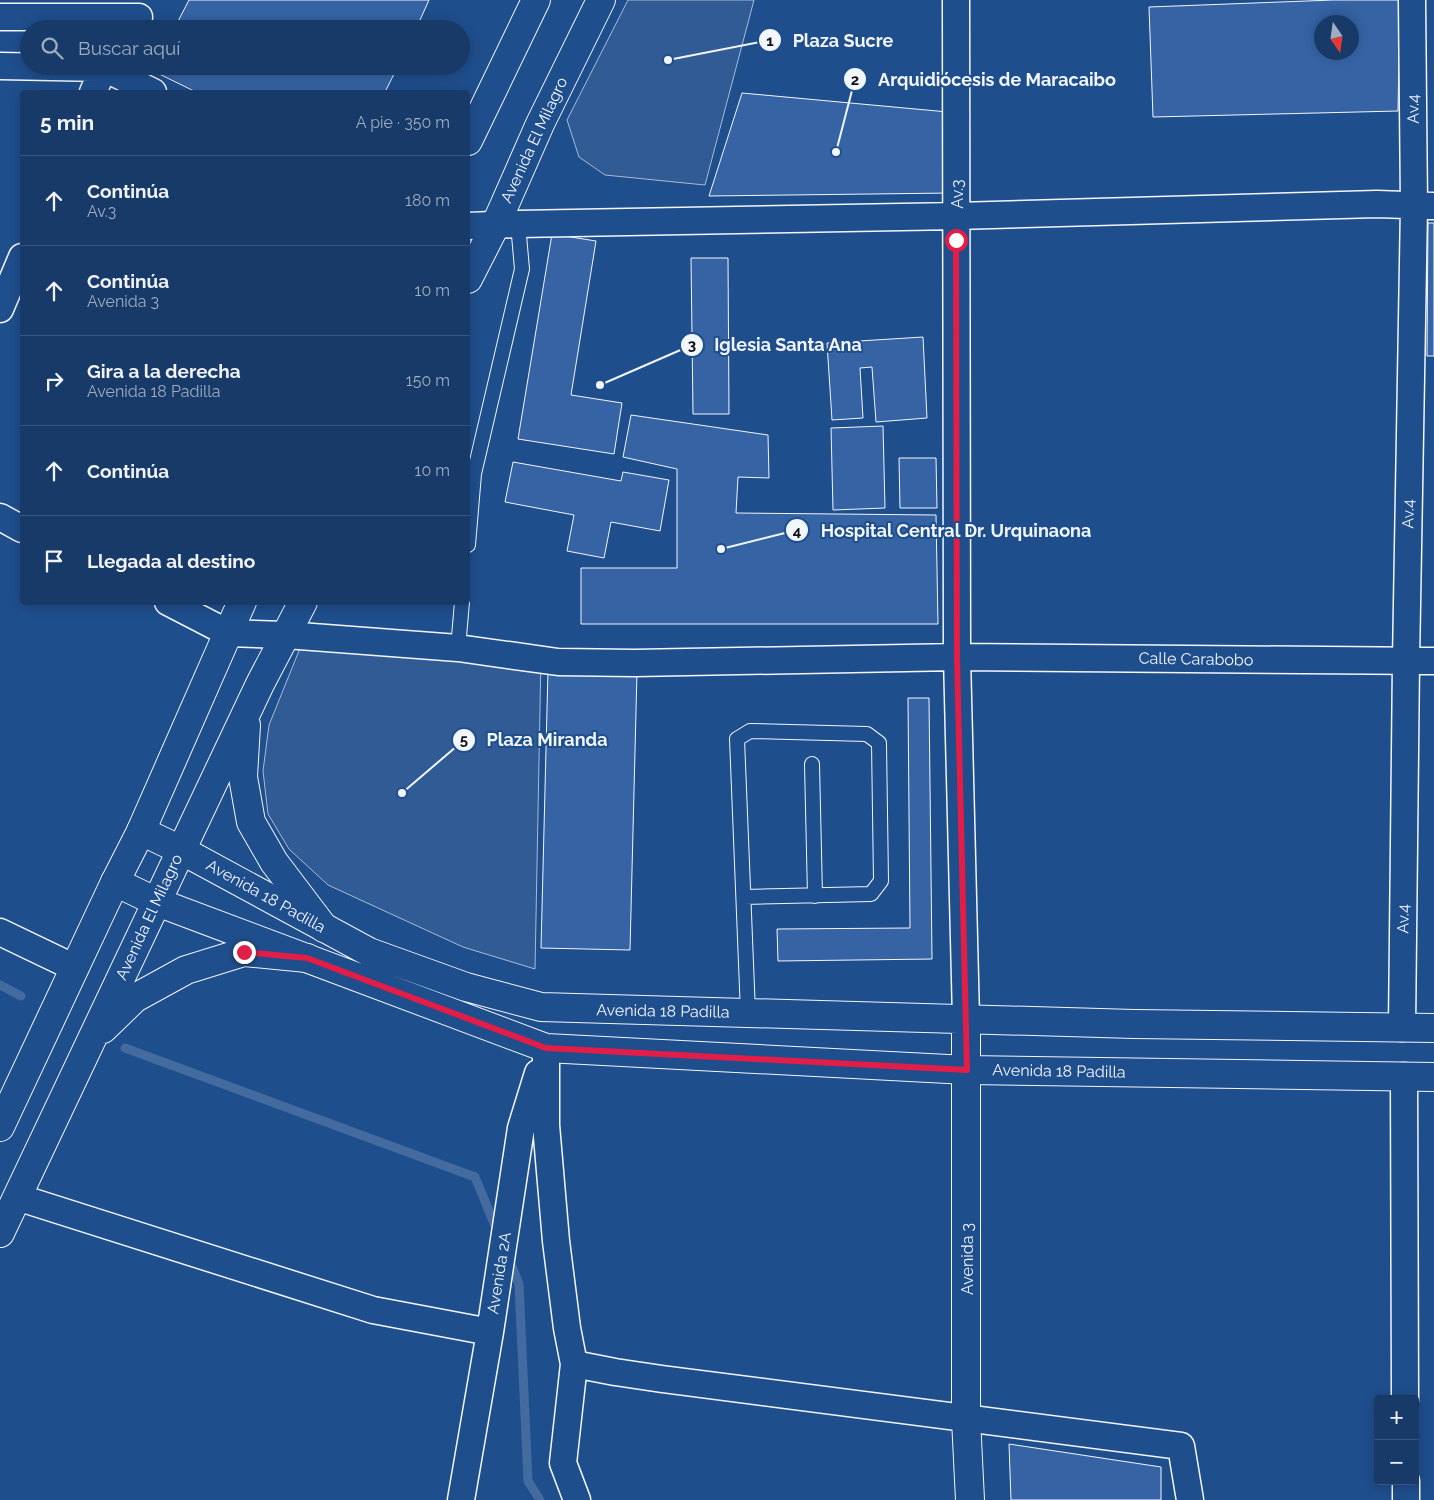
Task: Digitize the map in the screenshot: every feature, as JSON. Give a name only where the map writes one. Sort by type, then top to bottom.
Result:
[{"type":"street","points":[[470,137],[536,0]]},
{"type":"street","name":"Avenida El Milagro","points":[[470,276],[507,224],[540,124],[601,0]]},
{"type":"street","name":"Av.3","points":[[956,0],[957,657],[966,1019]]},
{"type":"street","name":"Av.4","points":[[1402,1028],[1406,661],[1424,206],[1412,0]]},
{"type":"street","points":[[0,17],[139,15]]},
{"type":"street","points":[[0,66],[20,66]]},
{"type":"street","points":[[94,90],[101,75]]},
{"type":"street","points":[[120,75],[149,90]]},
{"type":"street","points":[[470,226],[957,216],[1377,204],[1424,206]]},
{"type":"street","points":[[0,309],[20,262]]},
{"type":"street","points":[[0,517],[20,528]]},
{"type":"street","points":[[174,605],[228,633]]},
{"type":"street","points":[[0,1127],[141,831],[241,605]]},
{"type":"street","name":"Avenida El Milagro","points":[[0,1233],[246,712],[301,605]]},
{"type":"street","name":"Calle Carabobo","points":[[228,633],[286,635],[458,648],[558,662],[645,663],[957,657],[1434,661]]},
{"type":"street","points":[[246,712],[243,777],[251,822],[274,862],[324,928]]},
{"type":"street","name":"Avenida 18 Padilla","points":[[141,831],[181,850],[324,928],[378,955],[466,987],[541,1007],[1144,1024],[1434,1028]]},
{"type":"street","name":"Avenida 18 Padilla","points":[[116,882],[157,902],[546,1048],[967,1070],[1434,1077]]},
{"type":"street","points":[[0,932],[75,968]]},
{"type":"street","points":[[92,1040],[135,998],[186,970],[244,952],[307,958]]},
{"type":"street","name":"Avenida 3","points":[[966,1019],[966,1418],[970,1500]]},
{"type":"street","points":[[546,1048],[546,1125],[567,1328],[574,1364],[563,1463],[577,1500]]},
{"type":"street","name":"Avenida 2A","points":[[461,1500],[490,1332],[521,1128],[546,1048]]},
{"type":"street","points":[[1404,1076],[1405,1395]]},
{"type":"street","points":[[17,1197],[373,1310],[490,1332]]},
{"type":"street","points":[[574,1364],[662,1379],[1180,1446],[1190,1500]]},
{"type":"street","points":[[1406,1485],[1406,1500]]},
{"type":"lane","points":[[470,521],[474,474],[522,269],[507,224]]},
{"type":"lane","points":[[458,648],[462,605]]},
{"type":"lane","points":[[744,897],[871,894],[882,881],[879,743],[867,734],[750,731],[737,739],[748,1013]]},
{"type":"lane","points":[[812,764],[816,896]]},
{"type":"shaded area","points":[[628,0],[754,0],[705,185],[605,175],[579,157],[567,120]]},
{"type":"shaded area","points":[[309,626],[541,656],[535,969],[463,947],[328,885],[289,849],[268,814],[263,771],[269,725]]},
{"type":"building","points":[[189,0],[429,0],[420,20],[179,20]]},
{"type":"building","points":[[1333,0],[1400,0],[1398,111],[1153,117],[1149,7]]},
{"type":"building","points":[[161,75],[394,75],[386,90],[192,90]]},
{"type":"building","points":[[742,93],[948,112],[951,193],[709,196]]},
{"type":"building","points":[[1428,223],[1434,223],[1434,356],[1427,356]]},
{"type":"building","points":[[552,234],[596,241],[571,395],[622,403],[614,454],[518,439]]},
{"type":"building","points":[[691,258],[728,258],[729,414],[693,414]]},
{"type":"building","points":[[923,337],[927,418],[876,422],[872,367],[860,368],[863,418],[832,420],[827,343]]},
{"type":"building","points":[[631,415],[768,435],[769,478],[738,477],[736,513],[936,515],[938,624],[581,624],[581,568],[677,568],[677,469],[623,457]]},
{"type":"building","points":[[883,426],[885,508],[833,510],[831,428]]},
{"type":"building","points":[[899,458],[936,458],[937,508],[900,508]]},
{"type":"building","points":[[513,462],[621,481],[623,472],[669,480],[660,531],[611,522],[604,558],[567,551],[574,515],[505,502]]},
{"type":"building","points":[[548,670],[637,672],[630,950],[541,948]]},
{"type":"building","points":[[908,698],[929,698],[932,959],[778,961],[777,929],[910,928]]},
{"type":"building","points":[[1009,1444],[1161,1467],[1161,1500],[1011,1500]]},
{"type":"waterway","points":[[0,985],[21,996]]},
{"type":"waterway","points":[[125,1048],[475,1177],[498,1233]]},
{"type":"waterway","points":[[509,1259],[519,1284],[528,1481],[540,1500]]},
{"type":"place","name":"Plaza Sucre","points":[[668,60]]},
{"type":"place","name":"Arquidiócesis de Maracaibo","points":[[836,152]]},
{"type":"place","name":"Iglesia Santa Ana","points":[[600,385]]},
{"type":"place","name":"Hospital Central Dr. Urquinaona","points":[[721,549]]},
{"type":"place","name":"Plaza Miranda","points":[[402,793]]},
{"type":"route","points":[[244,952],[307,958],[546,1048],[967,1070],[957,657],[956,240]]}]
